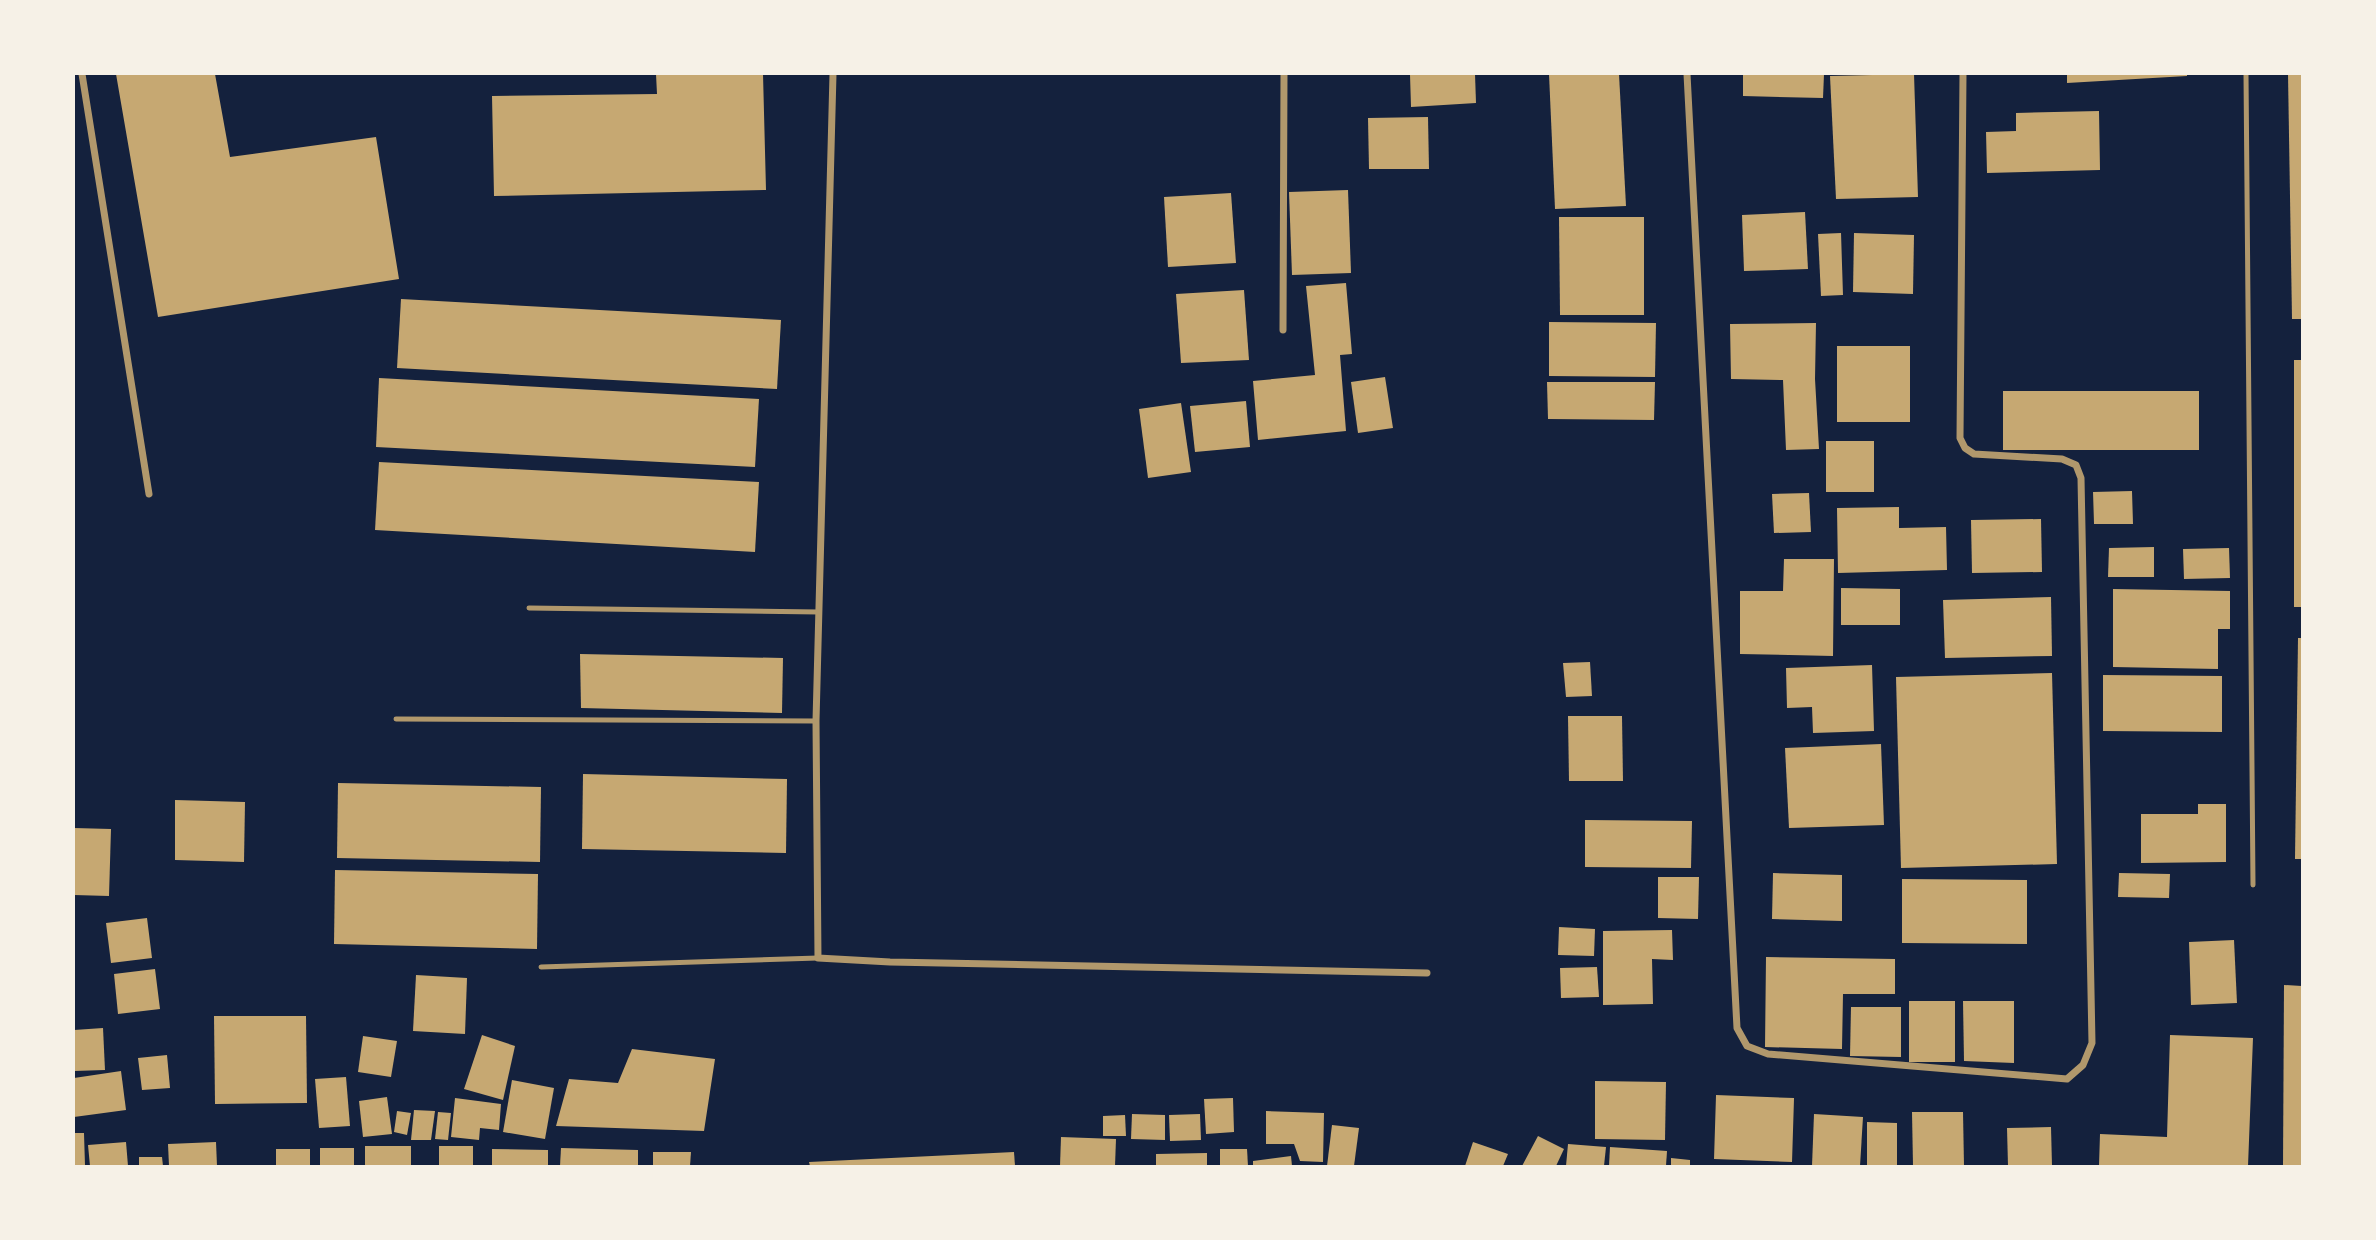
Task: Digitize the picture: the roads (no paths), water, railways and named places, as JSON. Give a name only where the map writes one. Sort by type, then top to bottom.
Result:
[{"type":"street","points":[[82,74],[149,494]]},
{"type":"street","points":[[833,74],[816,721],[818,958],[1427,973]]},
{"type":"street","points":[[1283,330],[1284,74]]},
{"type":"street","points":[[1687,74],[1737,1028],[1747,1046],[1768,1054],[2067,1079],[2083,1065],[2092,1043],[2081,478],[2076,465],[2062,459],[1974,454],[1965,448],[1960,438],[1963,74]]},
{"type":"lane","points":[[2246,74],[2253,886]]},
{"type":"lane","points":[[528,608],[819,612]]},
{"type":"lane","points":[[396,719],[816,721]]},
{"type":"lane","points":[[541,967],[818,958]]}]
